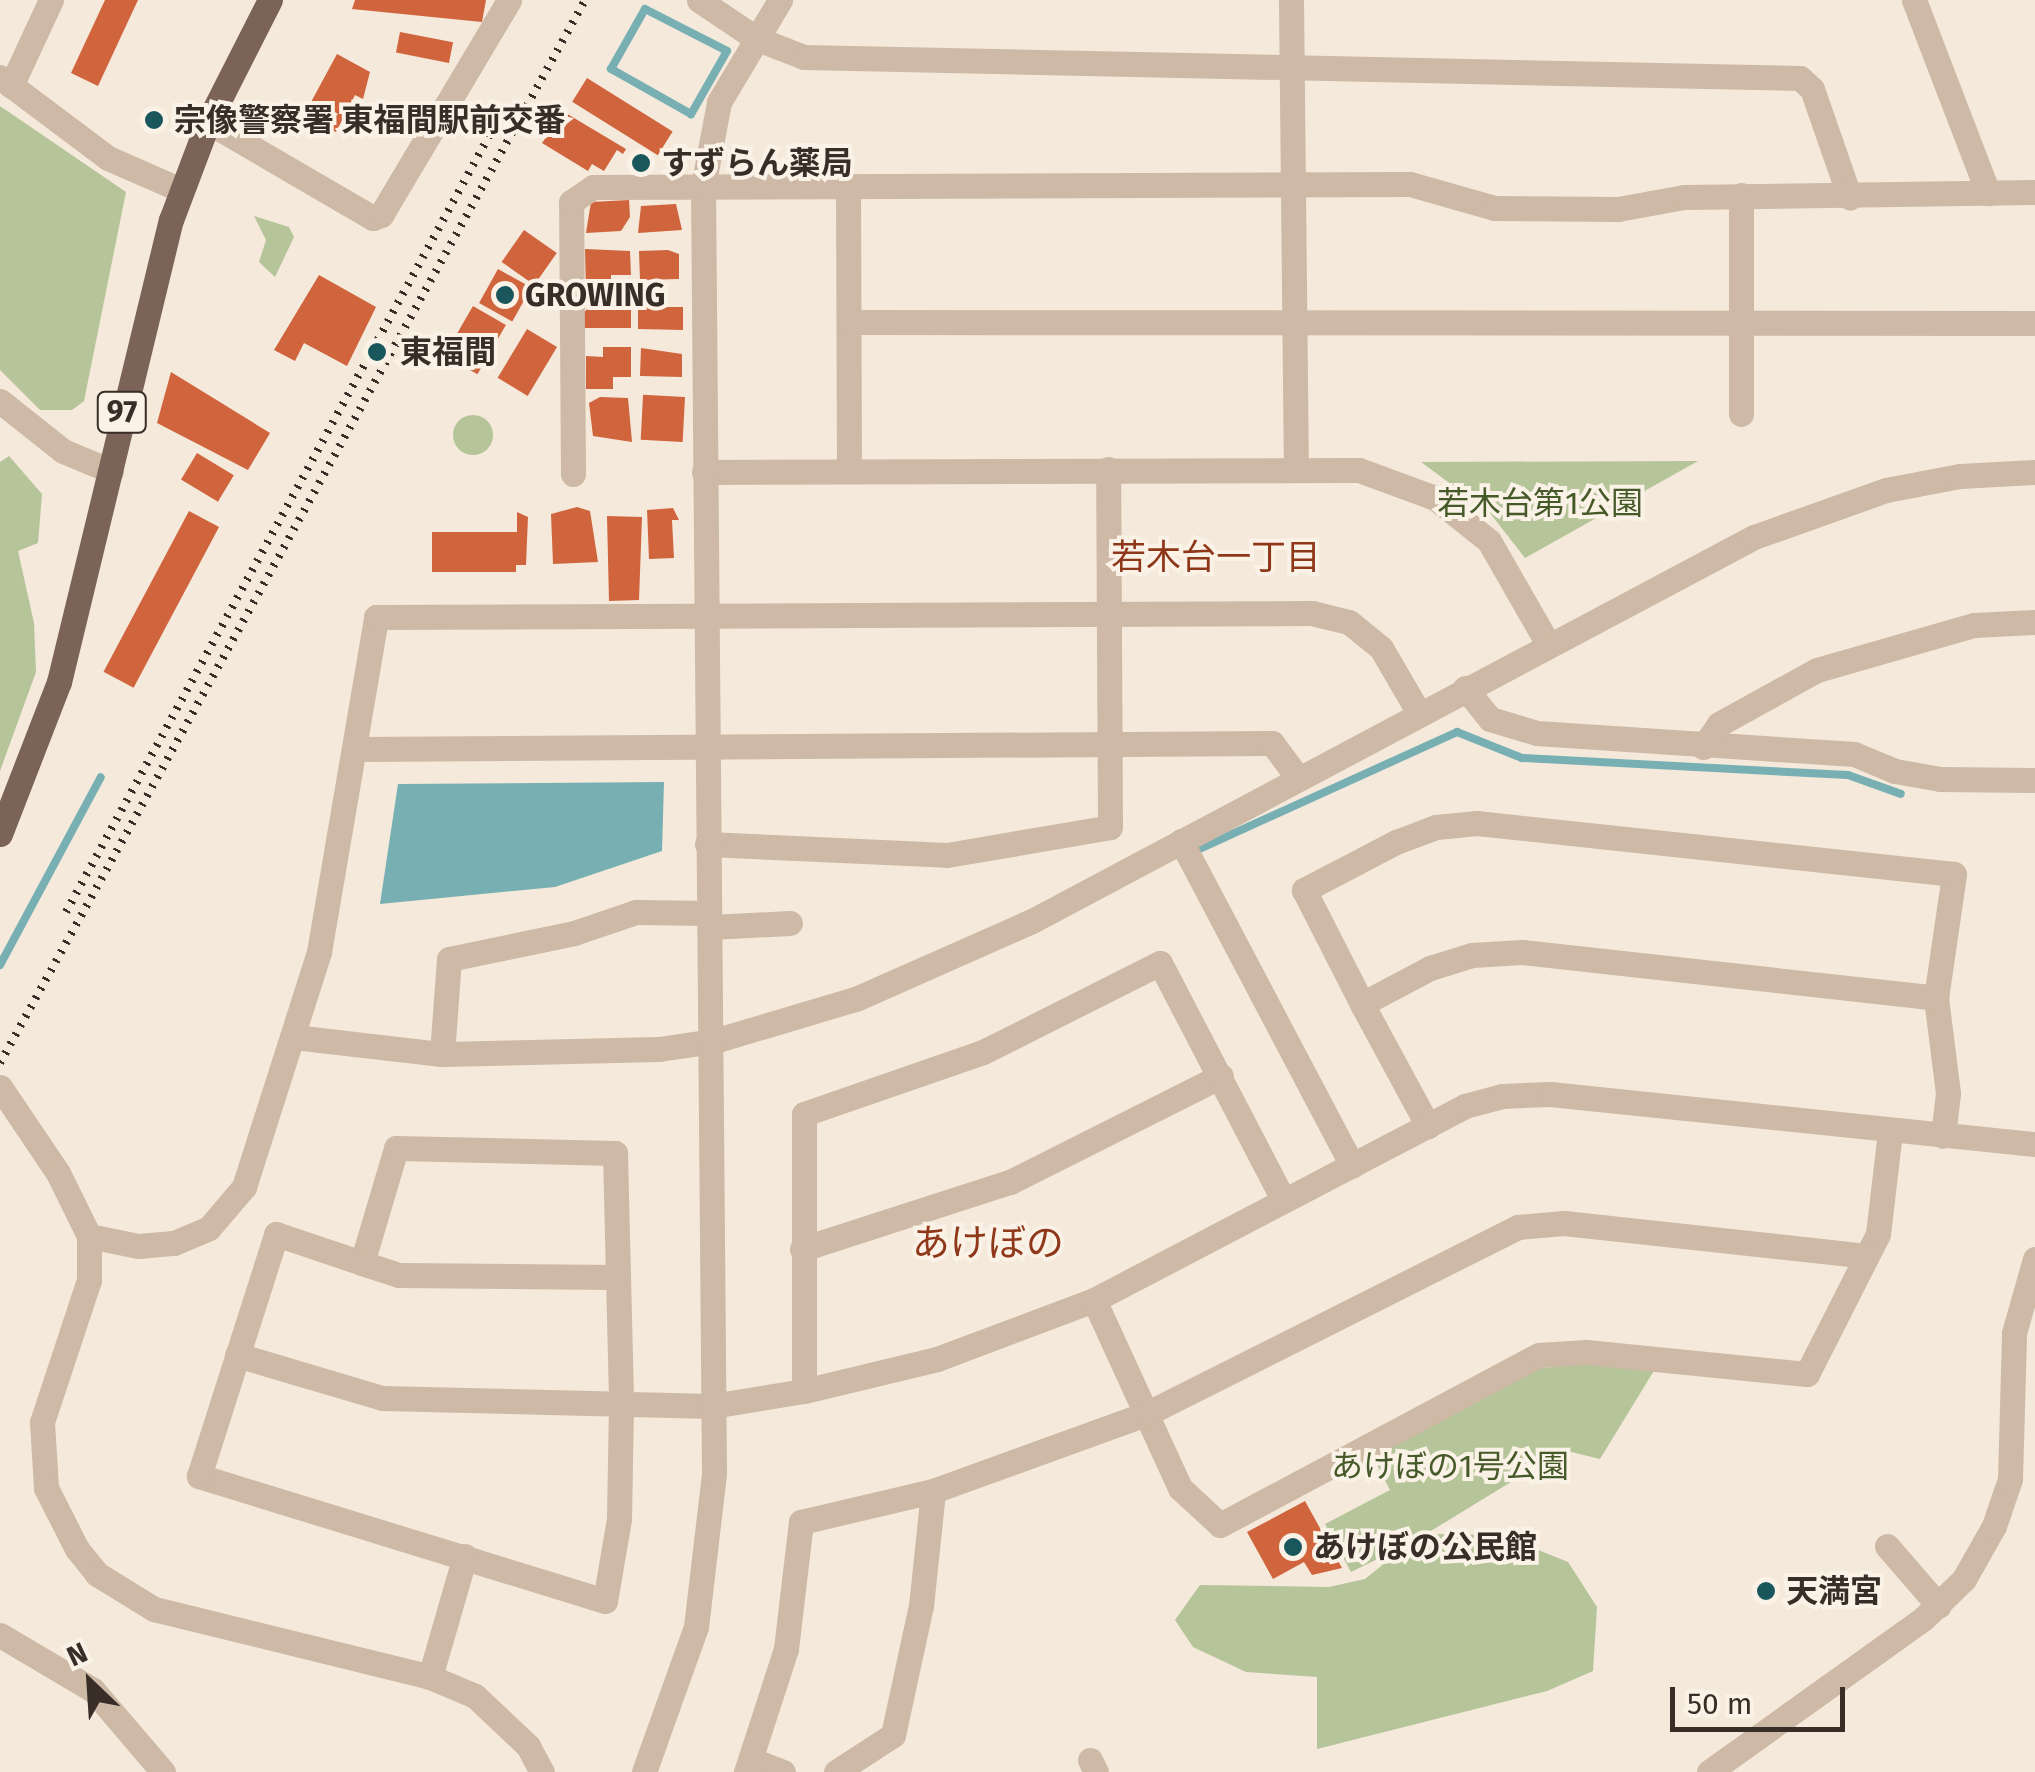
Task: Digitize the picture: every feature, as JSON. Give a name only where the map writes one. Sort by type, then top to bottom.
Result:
[{"type":"main road","name":"97","points":[[0,834],[59,682],[111,472],[136,349],[181,190],[208,122],[270,0]]},
{"type":"street","points":[[51,0],[6,81],[108,158],[181,190]]},
{"type":"street","points":[[208,122],[373,218],[381,215],[508,0]]},
{"type":"street","points":[[699,0],[757,38],[822,58],[1292,64],[1800,78],[1812,89],[1850,198]]},
{"type":"street","points":[[644,1772],[696,1627],[710,1551],[714,1041],[704,616],[703,187],[716,112],[780,0]]},
{"type":"street","points":[[1291,0],[1296,468]]},
{"type":"street","points":[[1914,0],[1988,193]]},
{"type":"street","points":[[574,474],[571,202],[593,186],[1410,184],[1494,208],[1618,208],[1741,195],[1850,198],[2035,192]]},
{"type":"street","points":[[848,186],[849,472]]},
{"type":"street","points":[[1741,195],[1741,414]]},
{"type":"street","points":[[850,322],[2035,323]]},
{"type":"street","points":[[0,402],[63,451],[111,472]]},
{"type":"street","points":[[708,844],[948,855],[1110,828],[1108,469]]},
{"type":"street","points":[[704,472],[1359,470],[1390,478],[1460,515],[1488,541],[1548,644]]},
{"type":"street","points":[[294,1037],[442,1054],[560,1056],[714,1041],[941,967],[1548,644],[1816,510],[1960,476],[2035,472]]},
{"type":"street","points":[[89,1236],[138,1246],[174,1243],[230,1210],[244,1187],[319,952],[357,749],[376,617],[1312,613],[1349,622],[1381,648],[1419,713]]},
{"type":"street","points":[[1703,747],[1719,724],[1817,670],[1974,625],[2035,622]]},
{"type":"street","points":[[1465,688],[1490,718],[1536,733],[1854,754],[1895,771],[1940,779],[2035,780]]},
{"type":"street","points":[[357,749],[1272,742],[1298,778]]},
{"type":"street","points":[[1428,1126],[1304,890],[1396,842],[1436,828],[1478,823],[1954,874],[1936,998],[1948,1094],[1943,1136]]},
{"type":"street","points":[[1181,841],[1352,1166]]},
{"type":"street","points":[[442,1054],[449,959],[574,933],[636,912],[710,920],[790,922]]},
{"type":"street","points":[[1362,1004],[1430,968],[1472,955],[1522,952],[1936,998]]},
{"type":"street","points":[[804,1391],[804,1114],[983,1052],[1160,963],[1284,1201]]},
{"type":"street","points":[[802,1249],[1010,1182],[1220,1076]]},
{"type":"street","points":[[0,1088],[41,1146],[89,1236],[89,1280],[42,1422],[46,1488],[77,1550],[112,1585],[154,1609],[430,1678],[475,1696],[502,1718],[542,1772]]},
{"type":"street","points":[[237,1355],[382,1398],[712,1406],[804,1391],[937,1359],[1094,1300],[1465,1106],[1550,1094],[2035,1144]]},
{"type":"street","points":[[1094,1300],[1180,1488],[1220,1525],[1539,1355],[1586,1352],[1807,1374],[1878,1234],[1890,1132]]},
{"type":"street","points":[[362,1263],[396,1148],[616,1153],[621,1405],[618,1519],[605,1600],[200,1476],[276,1234],[362,1263],[399,1275],[617,1277]]},
{"type":"street","points":[[783,1772],[749,1766],[786,1649],[801,1522],[933,1491],[1148,1413],[1518,1227],[1564,1223],[1866,1256]]},
{"type":"street","points":[[1719,1769],[1939,1606],[1964,1579],[2022,1479],[2014,1333],[2035,1259]]},
{"type":"street","points":[[836,1772],[893,1736],[920,1606],[933,1491]]},
{"type":"street","points":[[1887,1546],[1939,1606]]},
{"type":"street","points":[[430,1678],[466,1556]]},
{"type":"street","points":[[0,1634],[92,1690],[163,1772]]},
{"type":"green space","points":[[0,106],[126,192],[84,401],[72,410],[40,410],[0,370]]},
{"type":"green space","points":[[254,216],[289,227],[294,237],[275,277],[259,262],[266,240]]},
{"type":"green space","points":[[473,415],[487,421],[493,435],[487,449],[473,455],[459,449],[453,435],[459,421]]},
{"type":"green space","points":[[9,456],[42,494],[38,543],[18,551],[34,623],[36,672],[0,771],[0,462]]},
{"type":"green space","name":"若木台第1公園","points":[[1698,461],[1525,558],[1490,513],[1421,462]]},
{"type":"green space","name":"あけぼの1号公園","points":[[1590,1363],[1655,1369],[1600,1459],[1563,1450],[1426,1534],[1501,1535],[1568,1562],[1597,1607],[1593,1671],[1547,1691],[1317,1749],[1317,1677],[1246,1672],[1193,1647],[1175,1620],[1200,1585],[1329,1587],[1365,1579],[1410,1543],[1351,1572],[1325,1524],[1390,1490],[1372,1455],[1532,1369]]},
{"type":"water","points":[[664,782],[662,851],[555,887],[380,904],[398,784]]},
{"type":"building","points":[[105,0],[138,0],[98,86],[71,73]]},
{"type":"building","points":[[355,0],[486,0],[482,22],[352,9]]},
{"type":"building","points":[[400,32],[453,42],[449,63],[396,53]]},
{"type":"building","points":[[337,54],[370,72],[363,99],[355,95],[336,132],[304,115]]},
{"type":"building","points":[[587,78],[673,132],[658,155],[572,102]]},
{"type":"building","points":[[564,112],[626,149],[623,154],[617,150],[604,171],[592,164],[588,171],[542,143]]},
{"type":"building","points":[[629,200],[630,217],[621,231],[586,233],[591,202]]},
{"type":"building","points":[[676,204],[682,230],[638,233],[641,206]]},
{"type":"building","points":[[524,230],[557,253],[534,285],[502,262]]},
{"type":"building","points":[[585,249],[630,251],[631,275],[611,275],[611,292],[586,292]]},
{"type":"building","points":[[668,250],[679,254],[679,279],[640,280],[639,251]]},
{"type":"building","points":[[498,269],[531,287],[512,322],[479,303]]},
{"type":"building","points":[[319,275],[376,307],[347,366],[304,343],[295,361],[274,350]]},
{"type":"building","points":[[638,298],[667,299],[667,307],[683,307],[683,330],[638,329]]},
{"type":"building","points":[[598,300],[631,300],[631,328],[584,328],[584,312]]},
{"type":"building","points":[[473,306],[506,325],[477,374],[444,355]]},
{"type":"building","points":[[527,329],[557,347],[528,396],[498,378]]},
{"type":"building","points":[[603,347],[631,347],[631,377],[613,377],[613,389],[586,389],[586,356],[603,357]]},
{"type":"building","points":[[641,348],[682,354],[682,377],[640,376]]},
{"type":"building","points":[[171,372],[270,433],[248,470],[157,423]]},
{"type":"building","points":[[643,395],[685,397],[683,442],[641,440]]},
{"type":"building","points":[[600,397],[628,398],[632,442],[593,436],[589,403]]},
{"type":"building","points":[[197,453],[234,475],[218,502],[181,480]]},
{"type":"building","points":[[577,507],[590,511],[598,562],[553,564],[551,514]]},
{"type":"building","points":[[673,508],[679,520],[672,520],[674,558],[649,559],[647,510]]},
{"type":"building","points":[[189,511],[219,527],[134,688],[104,672]]},
{"type":"building","points":[[517,512],[528,517],[526,565],[516,565],[516,572],[432,572],[432,532],[517,532]]},
{"type":"building","points":[[607,516],[642,517],[639,600],[609,601]]},
{"type":"building","name":"あけぼの公民館","points":[[1305,1501],[1342,1568],[1312,1575],[1304,1562],[1273,1579],[1247,1532]]},
{"type":"building","name":"天満宮","points":[[1766,1583],[1775,1592],[1766,1601],[1757,1592]]},
{"type":"waterway","points":[[645,9],[727,51],[691,114],[611,69],[645,9]]},
{"type":"waterway","points":[[1197,850],[1457,732],[1522,758],[1848,775],[1901,794]]},
{"type":"waterway","points":[[0,965],[101,777]]},
{"type":"railway","points":[[0,1063],[585,0]]},
{"type":"railway","points":[[66,912],[497,121]]},
{"type":"place","name":"宗像警察署 東福間駅前交番","points":[[154,120]]},
{"type":"place","name":"すずらん薬局","points":[[641,163]]},
{"type":"place","name":"GROWING","points":[[505,295]]},
{"type":"place","name":"東福間","points":[[377,352]]},
{"type":"place","name":"あけぼの公民館","points":[[1293,1547]]},
{"type":"place","name":"天満宮","points":[[1766,1591]]},
{"type":"district","name":"若木台一丁目","points":[[1216,557]]},
{"type":"district","name":"あけぼの","points":[[988,1244]]}]
